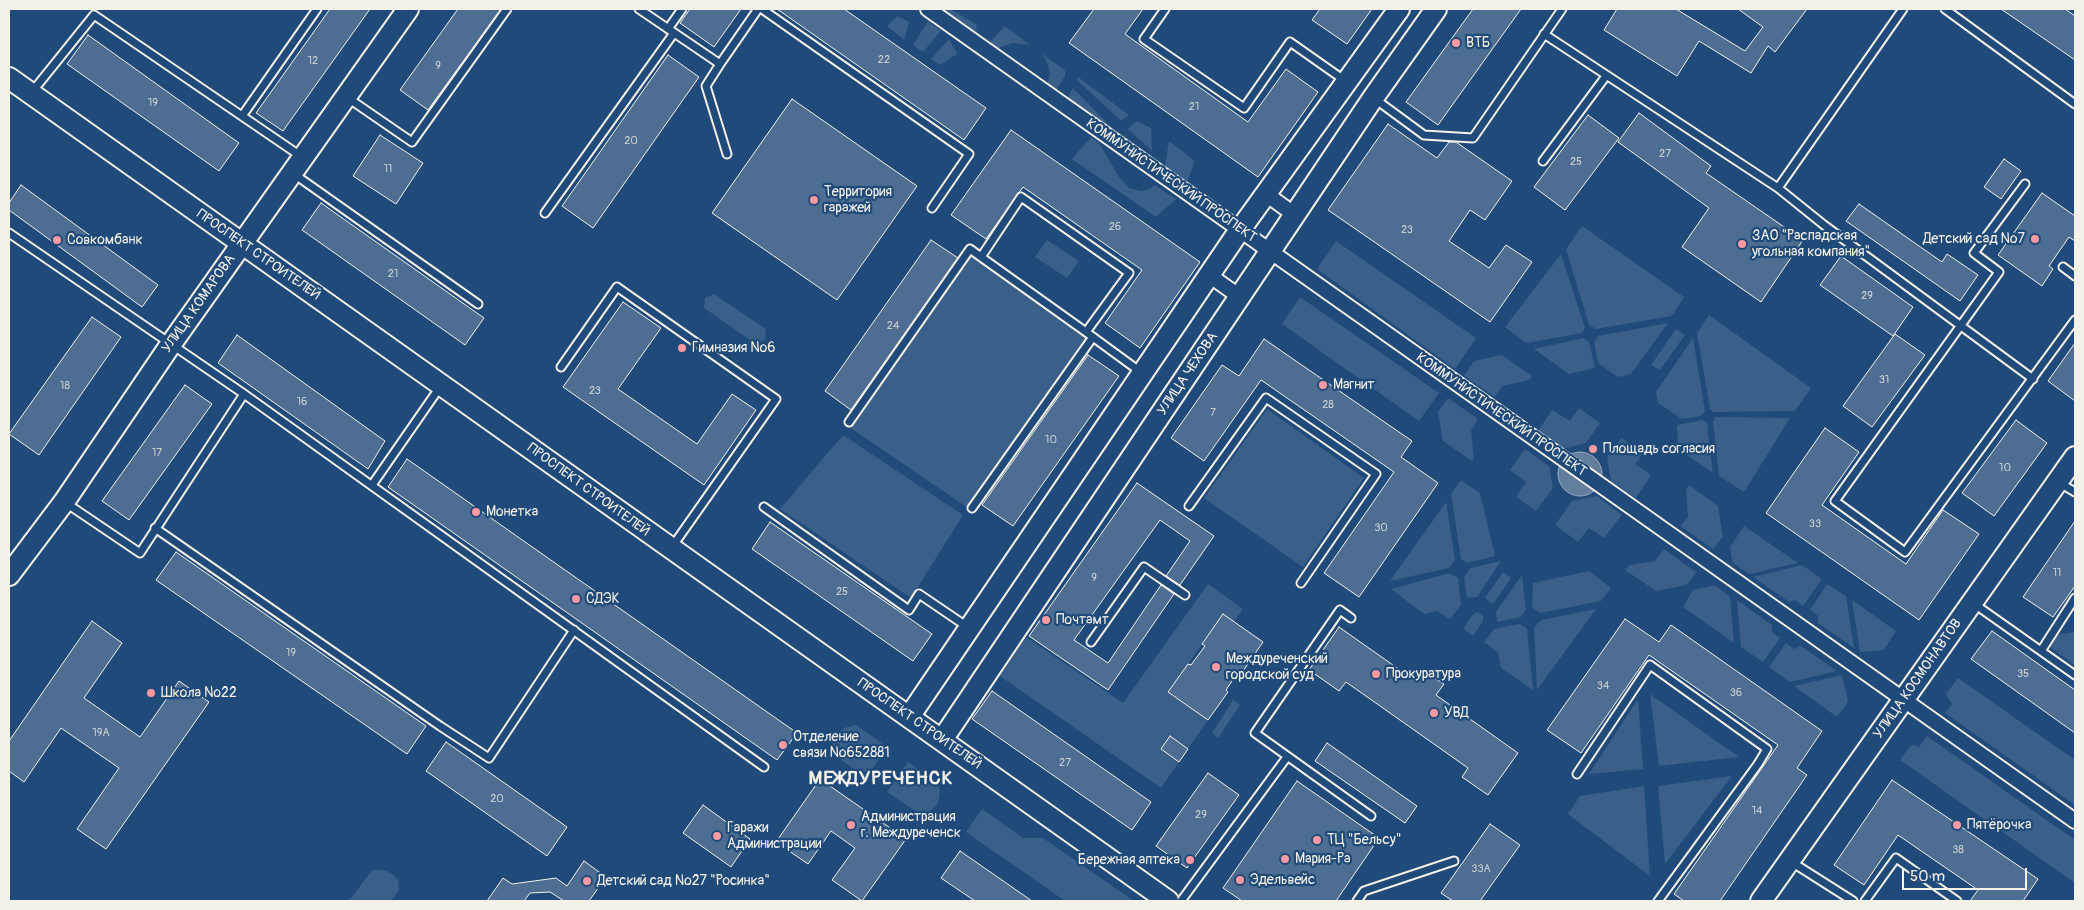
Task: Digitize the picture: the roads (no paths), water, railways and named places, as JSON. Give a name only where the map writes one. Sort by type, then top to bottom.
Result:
[{"type":"street","name":"УЛИЦА КОМАРОВА","points":[[9,575],[64,502],[171,344],[408,9]]},
{"type":"street","name":"КОММУНИСТИЧЕСКИЙ ПРОСПЕКТ","points":[[928,9],[2075,821]]},
{"type":"street","points":[[909,716],[1240,230],[1399,9]]},
{"type":"street","name":"УЛИЦА ЧЕХОВА","points":[[942,740],[1372,98],[1436,9]]},
{"type":"street","name":"ПРОСПЕКТ СТРОИТЕЛЕЙ","points":[[9,78],[1168,901]]},
{"type":"street","points":[[1266,194],[1295,215]]},
{"type":"street","points":[[1209,275],[1240,297]]},
{"type":"street","name":"УЛИЦА КОСМОНАВТОВ","points":[[1761,901],[2075,457]]},
{"type":"lane","points":[[242,116],[317,9]]},
{"type":"lane","points":[[346,96],[412,142],[507,9]]},
{"type":"lane","points":[[639,9],[720,64]]},
{"type":"lane","points":[[545,213],[671,31],[682,9]]},
{"type":"lane","points":[[727,154],[706,86],[760,9],[969,154],[932,208]]},
{"type":"lane","points":[[1165,9],[1144,39],[1244,108],[1290,42],[1347,82]]},
{"type":"lane","points":[[1372,98],[1424,135],[1473,138],[1562,9]]},
{"type":"lane","points":[[1778,188],[1903,9]]},
{"type":"lane","points":[[1945,9],[2075,104]]},
{"type":"lane","points":[[31,94],[96,12],[242,116],[297,165],[478,304]]},
{"type":"lane","points":[[1544,34],[1778,188],[1824,225],[2033,379]]},
{"type":"lane","points":[[1543,161],[1606,76]]},
{"type":"lane","points":[[2025,184],[1974,253],[1999,272],[1835,502],[1904,552],[2075,320]]},
{"type":"lane","points":[[980,257],[1021,197],[1129,273],[1086,332]]},
{"type":"lane","points":[[9,233],[244,394],[764,767]]},
{"type":"lane","points":[[849,422],[970,249],[1142,373]]},
{"type":"lane","points":[[2063,267],[2075,276]]},
{"type":"lane","points":[[561,366],[617,288],[776,399],[670,549]]},
{"type":"lane","points":[[972,508],[1093,337]]},
{"type":"lane","points":[[372,485],[442,385]]},
{"type":"lane","points":[[64,502],[140,553],[244,394]]},
{"type":"lane","points":[[1189,506],[1266,398],[1376,474],[1301,583]]},
{"type":"lane","points":[[2058,482],[2075,492]]},
{"type":"lane","points":[[764,507],[909,610],[920,594],[969,628]]},
{"type":"lane","points":[[155,528],[489,758],[574,630]]},
{"type":"lane","points":[[1091,642],[1144,567],[1185,595]]},
{"type":"lane","points":[[2041,651],[2075,598]]},
{"type":"lane","points":[[1972,603],[2075,675]]},
{"type":"lane","points":[[1351,618],[1340,610],[1255,732],[1371,816]]},
{"type":"lane","points":[[1577,774],[1650,665],[1767,749],[1658,901]]},
{"type":"lane","points":[[1181,901],[1287,757]]},
{"type":"lane","points":[[1865,901],[1896,858],[1957,901]]},
{"type":"lane","points":[[1357,901],[1364,891],[1454,861]]},
{"type":"lane","points":[[1790,861],[1853,901]]},
{"type":"place","name":"ВТБ","points":[[1456,43]]},
{"type":"place","name":"Территория гаражей","points":[[814,200]]},
{"type":"place","name":"Детский сад №7","points":[[2035,239]]},
{"type":"place","name":"Совкомбанк","points":[[57,240]]},
{"type":"place","name":"ЗАО \"Распадская угольная компания\"","points":[[1742,244]]},
{"type":"place","name":"Гимназия №6","points":[[682,348]]},
{"type":"place","name":"Магнит","points":[[1323,385]]},
{"type":"place","name":"Площадь согласия","points":[[1593,449]]},
{"type":"place","name":"Монетка","points":[[476,512]]},
{"type":"place","name":"СДЭК","points":[[576,599]]},
{"type":"place","name":"Почтамт","points":[[1046,620]]},
{"type":"place","name":"Междуреченский городской суд","points":[[1216,667]]},
{"type":"place","name":"Прокуратура","points":[[1376,674]]},
{"type":"place","name":"Школа №22","points":[[151,693]]},
{"type":"place","name":"УВД","points":[[1434,713]]},
{"type":"place","name":"Отделение связи №652881","points":[[783,745]]},
{"type":"place","name":"Администрация г. Междуреченск","points":[[851,825]]},
{"type":"place","name":"Пятёрочка","points":[[1957,825]]},
{"type":"place","name":"Гаражи Администрации","points":[[717,836]]},
{"type":"place","name":"ТЦ \"Бельсу\"","points":[[1317,840]]},
{"type":"place","name":"Мария-Ра","points":[[1285,859]]},
{"type":"place","name":"Бережная аптека","points":[[1190,860]]},
{"type":"place","name":"Эдельвейс","points":[[1240,880]]},
{"type":"place","name":"Детский сад №27 \"Росинка\"","points":[[587,881]]},
{"type":"district","name":"МЕЖДУРЕЧЕНСК","points":[[881,779]]}]
